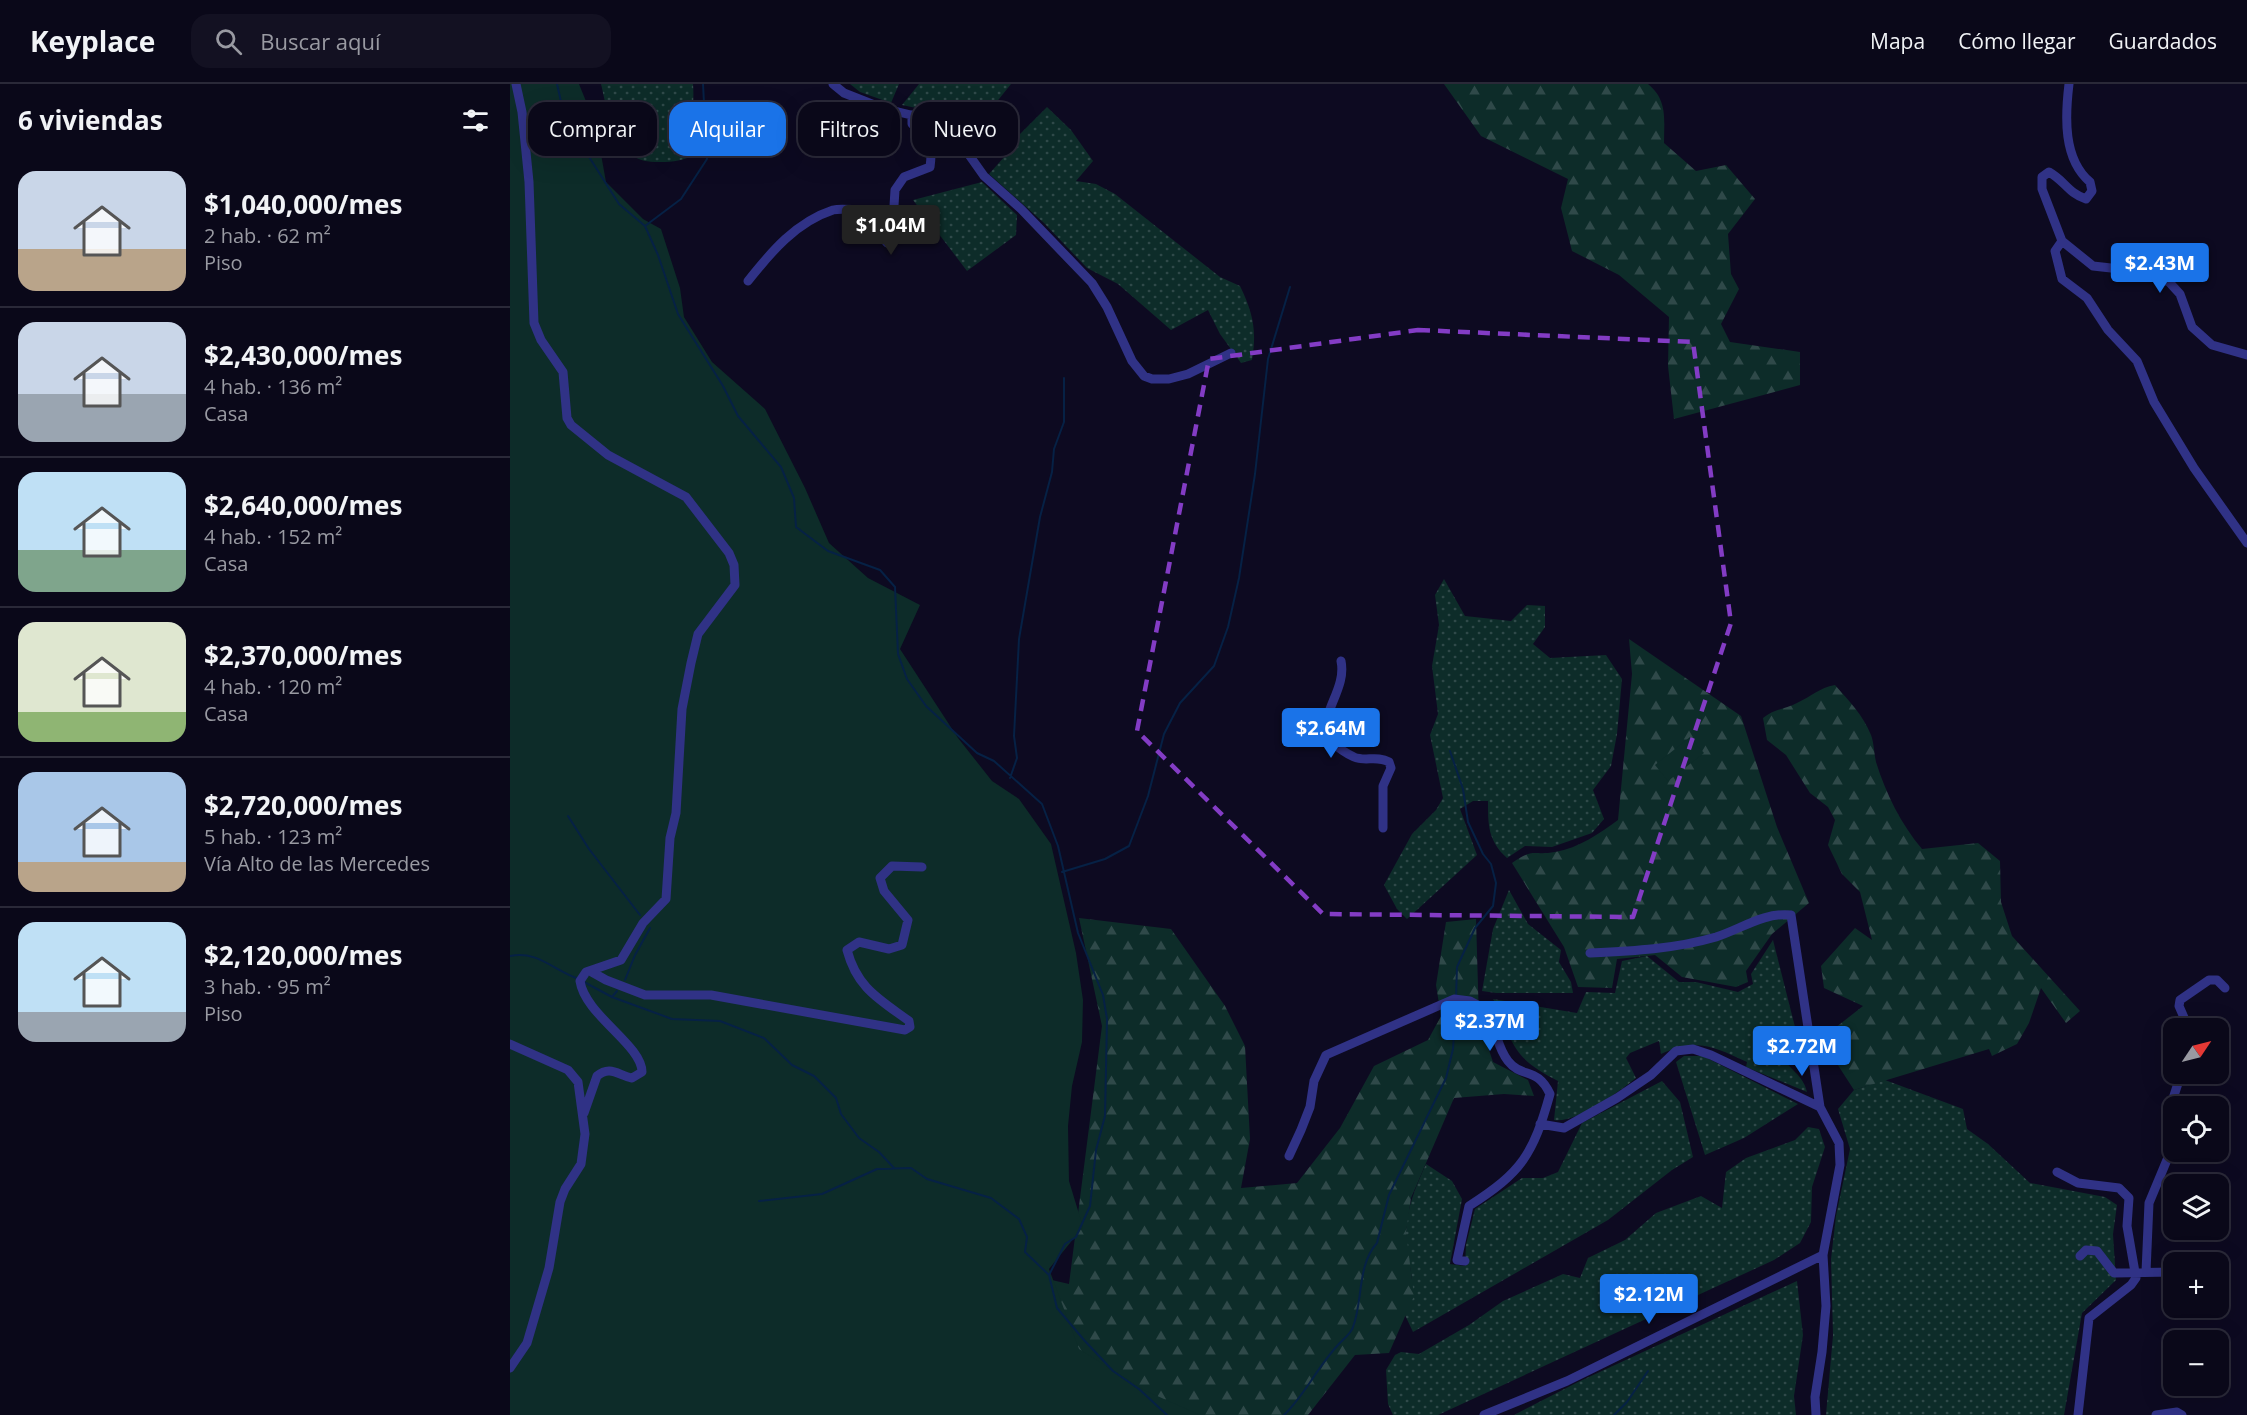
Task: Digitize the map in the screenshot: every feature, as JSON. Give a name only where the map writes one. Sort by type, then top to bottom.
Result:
[{"type":"street","points":[[516,84],[522,112],[529,182],[534,323],[541,340],[563,372],[567,418],[579,432],[608,454],[686,497],[729,553],[736,575],[735,585],[698,634],[691,663],[682,709],[676,813],[670,838],[666,899],[643,923],[625,955],[617,962],[590,971],[580,981],[583,992],[613,1031],[635,1054],[641,1064],[642,1072],[632,1078],[613,1070],[602,1072],[597,1076],[584,1113]]},
{"type":"street","points":[[833,84],[844,93],[882,108],[912,115]]},
{"type":"street","points":[[2069,84],[2070,154],[2081,174],[2090,182],[2092,191],[2086,198],[2073,194],[2057,176],[2049,172],[2042,177],[2042,189],[2062,241],[2093,266],[2138,271],[2169,282],[2180,294],[2192,327],[2212,345],[2247,355]]},
{"type":"street","points":[[748,281],[779,242],[810,221],[835,210],[861,210],[886,243],[889,243],[892,237],[895,190],[904,177],[930,167],[930,156]]},
{"type":"street","points":[[970,156],[984,176],[1021,209],[1092,284],[1107,307],[1132,361],[1144,376],[1152,379],[1169,379],[1188,374],[1231,353]]},
{"type":"street","points":[[2062,241],[2055,251],[2062,279],[2087,298],[2108,330],[2138,361],[2154,402],[2194,468],[2247,543]]},
{"type":"street","points":[[1341,661],[1344,672],[1328,711],[1326,729],[1332,744],[1356,758],[1381,757],[1389,762],[1390,768],[1383,786],[1383,828]]},
{"type":"street","points":[[590,971],[606,980],[645,994],[711,995],[905,1030],[910,1027],[909,1020],[868,992],[852,968],[847,950],[859,942],[890,949],[902,945],[908,920],[884,891],[880,878],[892,866],[922,867]]},
{"type":"street","points":[[1590,953],[1654,949],[1715,937],[1776,913],[1791,915],[1820,1107],[1839,1143],[1839,1164],[1823,1255],[1826,1306],[1815,1397],[1816,1415]]},
{"type":"street","points":[[2185,1018],[2179,1006],[2180,1000],[2210,980],[2217,980],[2225,988]]},
{"type":"street","points":[[1288,1156],[1310,1107],[1314,1081],[1326,1055],[1455,999],[1470,1001],[1491,1012],[1508,1061],[1520,1070],[1536,1074],[1545,1082],[1550,1094],[1532,1148],[1513,1174],[1469,1206],[1457,1251],[1457,1260],[1465,1261]]},
{"type":"street","points":[[510,1044],[568,1070],[578,1082],[584,1113],[585,1134],[581,1164],[565,1188],[561,1202],[549,1268],[527,1342],[510,1368]]},
{"type":"street","points":[[1540,1125],[1564,1128],[1617,1098],[1651,1075],[1668,1057],[1683,1050],[1700,1050],[1820,1107]]},
{"type":"street","points":[[2078,1415],[2089,1318],[2131,1285],[2142,1272],[2148,1203],[2169,1155],[2168,1114],[2178,1084]]},
{"type":"street","points":[[2057,1172],[2078,1183],[2119,1188],[2126,1193],[2129,1204],[2127,1226],[2142,1272]]},
{"type":"street","points":[[2080,1256],[2086,1250],[2091,1249],[2101,1256],[2114,1273],[2163,1272]]},
{"type":"street","points":[[1484,1415],[1567,1381],[1823,1255]]},
{"type":"street","points":[[2156,1415],[2177,1412],[2182,1415]]},
{"type":"highlighted area","points":[[1418,330],[1693,342],[1731,623],[1633,917],[1323,914],[1137,731],[1209,359]]},
{"type":"green space","points":[[510,84],[579,84],[586,102],[528,102],[528,156],[601,156],[606,182],[643,219],[661,229],[680,288],[684,317],[712,362],[765,409],[805,488],[829,543],[868,578],[920,605],[900,649],[958,738],[992,781],[1019,799],[1051,844],[1076,953],[1083,1000],[1082,1042],[1072,1086],[1068,1126],[1069,1181],[1083,1227],[1049,1269],[1079,1349],[1146,1391],[1200,1415],[510,1415]]},
{"type":"green space","points":[[601,84],[693,84],[693,102],[669,102],[669,156],[692,156],[674,161],[655,162],[641,160],[634,156],[657,156],[657,102],[605,102]]},
{"type":"green space","points":[[850,84],[899,84],[891,102],[860,92]]},
{"type":"green space","points":[[919,84],[1011,84],[997,102],[912,102],[912,107],[902,105]]},
{"type":"green space","points":[[1444,84],[1648,84],[1662,104],[1664,143],[1696,171],[1726,165],[1755,199],[1728,234],[1731,274],[1739,289],[1721,324],[1730,342],[1800,352],[1800,385],[1674,419],[1668,366],[1669,317],[1619,275],[1572,251],[1561,208],[1568,179],[1481,136]]},
{"type":"green space","points":[[1047,107],[1071,130],[1093,161],[1076,181],[1096,184],[1115,194],[1220,277],[1240,286],[1253,322],[1252,360],[1241,363],[1220,334],[1208,310],[1171,330],[1118,284],[1087,268],[1044,223],[989,174],[1005,156],[1018,156],[1018,136]]},
{"type":"green space","points":[[982,182],[1017,215],[1016,235],[967,271],[913,200]]},
{"type":"green space","points":[[1444,579],[1465,616],[1511,621],[1527,605],[1545,606],[1545,627],[1533,644],[1550,658],[1606,655],[1622,679],[1617,734],[1611,766],[1593,790],[1604,819],[1592,833],[1552,847],[1525,846],[1507,858],[1496,845],[1490,832],[1488,801],[1473,801],[1460,809],[1477,855],[1407,919],[1397,909],[1384,885],[1412,834],[1436,810],[1443,798],[1430,735],[1438,714],[1432,666],[1439,625],[1435,595]]},
{"type":"green space","points":[[1629,639],[1741,716],[1777,827],[1809,903],[1772,934],[1746,971],[1748,982],[1736,987],[1682,977],[1655,955],[1617,959],[1612,988],[1578,987],[1564,947],[1512,863],[1530,854],[1555,852],[1581,844],[1618,820],[1632,674]]},
{"type":"green space","points":[[1835,685],[1855,708],[1868,728],[1884,786],[1907,829],[1922,849],[1978,843],[2000,861],[2001,902],[2012,936],[2080,1011],[2066,1023],[2041,988],[2029,1023],[2017,1044],[1992,1056],[1989,1049],[1854,1090],[1821,1039],[1863,1006],[1824,988],[1821,966],[1855,928],[1872,940],[1860,892],[1842,874],[1828,845],[1835,820],[1828,807],[1810,793],[1786,755],[1767,740],[1763,718],[1824,688]]},
{"type":"green space","points":[[1690,737],[1704,753],[1668,781],[1655,765]]},
{"type":"green space","points":[[1509,890],[1528,924],[1561,950],[1559,962],[1571,982],[1573,993],[1482,991],[1493,929]]},
{"type":"green space","points":[[1079,918],[1171,929],[1225,1006],[1245,1046],[1250,1139],[1241,1188],[1297,1183],[1340,1128],[1374,1066],[1428,1040],[1441,1016],[1436,985],[1446,922],[1476,919],[1479,1020],[1493,1062],[1528,1080],[1534,1096],[1504,1094],[1454,1098],[1411,1198],[1406,1232],[1414,1296],[1389,1353],[1355,1355],[1308,1415],[1140,1415],[960,1259],[1069,1284],[1102,1026]]},
{"type":"green space","points":[[1773,940],[1795,1027],[1784,1044],[1781,1055],[1799,1076],[1807,1092],[1746,1067],[1747,1062],[1714,1048],[1685,1046],[1661,1054],[1659,1041],[1630,1053],[1626,1058],[1636,1078],[1608,1099],[1585,1112],[1564,1120],[1554,1120],[1558,1081],[1522,1057],[1512,1042],[1493,999],[1577,1013],[1586,992],[1615,993],[1622,961],[1647,956],[1679,982],[1696,982],[1738,992],[1753,984],[1751,974]]},
{"type":"green space","points":[[1684,1056],[1703,1056],[1798,1104],[1744,1138],[1705,1155],[1676,1062]]},
{"type":"green space","points":[[1885,1080],[1963,1109],[1967,1129],[1988,1144],[2030,1183],[2105,1197],[2117,1205],[2113,1234],[2116,1280],[2082,1313],[2064,1415],[1826,1415],[1833,1335],[1831,1259],[1836,1216],[1850,1149],[1838,1109],[1854,1090]]},
{"type":"green space","points":[[1662,1081],[1680,1102],[1693,1157],[1672,1170],[1608,1220],[1413,1332],[1405,1315],[1412,1283],[1406,1232],[1410,1205],[1426,1164],[1452,1181],[1462,1199],[1450,1264],[1465,1266],[1466,1245],[1475,1209],[1522,1178],[1543,1178],[1558,1172],[1582,1123]]},
{"type":"green space","points":[[1808,1127],[1819,1129],[1825,1147],[1812,1187],[1811,1222],[1800,1243],[1774,1260],[1438,1415],[1393,1415],[1388,1404],[1386,1370],[1395,1355],[1401,1352],[1419,1354],[1469,1325],[1503,1301],[1563,1274],[1580,1278],[1588,1258],[1625,1240],[1656,1213],[1701,1196],[1722,1208],[1726,1172],[1746,1158],[1795,1140]]},
{"type":"green space","points":[[1797,1281],[1803,1335],[1794,1396],[1796,1415],[1514,1415],[1578,1382]]},
{"type":"waterway","points":[[557,84],[565,119],[619,204],[645,226],[658,255],[678,314],[723,386],[738,416],[781,467],[794,498],[796,527],[828,551],[880,570],[895,587],[898,654],[907,679],[926,706],[977,753],[994,761],[1042,804],[1058,846],[1078,933],[1103,995],[1107,1019],[1105,1116],[1096,1150],[1090,1206],[1076,1237],[1065,1244],[1049,1275],[1057,1308],[1113,1371],[1139,1389],[1167,1415]]},
{"type":"waterway","points":[[645,226],[681,199],[707,159],[703,84]]},
{"type":"waterway","points":[[1062,872],[1105,859],[1129,846],[1148,796],[1164,734],[1180,703],[1214,666],[1228,627],[1239,578],[1255,474],[1268,359],[1290,287]]},
{"type":"waterway","points":[[1010,778],[1017,758],[1014,736],[1019,639],[1040,517],[1052,472],[1054,449],[1064,422],[1064,378]]},
{"type":"waterway","points":[[1450,751],[1463,789],[1468,822],[1483,854],[1491,864],[1496,883],[1493,906],[1475,928],[1457,967],[1456,998]]},
{"type":"waterway","points":[[568,816],[589,849],[640,915]]},
{"type":"waterway","points":[[625,980],[635,955],[650,928]]},
{"type":"waterway","points":[[510,956],[529,956],[579,979]]},
{"type":"waterway","points":[[584,982],[612,997],[672,1019],[720,1021],[764,1038],[792,1065],[814,1076],[836,1098],[841,1114],[859,1138],[879,1152],[894,1168]]},
{"type":"waterway","points":[[612,997],[617,991]]},
{"type":"waterway","points":[[1284,1415],[1331,1353],[1352,1330],[1363,1272],[1377,1243],[1389,1195],[1446,1078],[1453,1049],[1456,1003]]},
{"type":"waterway","points":[[759,1201],[822,1194],[877,1169],[911,1168],[927,1179],[991,1198],[1019,1219],[1027,1237],[1025,1252],[1049,1275]]},
{"type":"waterway","points":[[1614,1415],[1627,1402],[1648,1371]]}]
